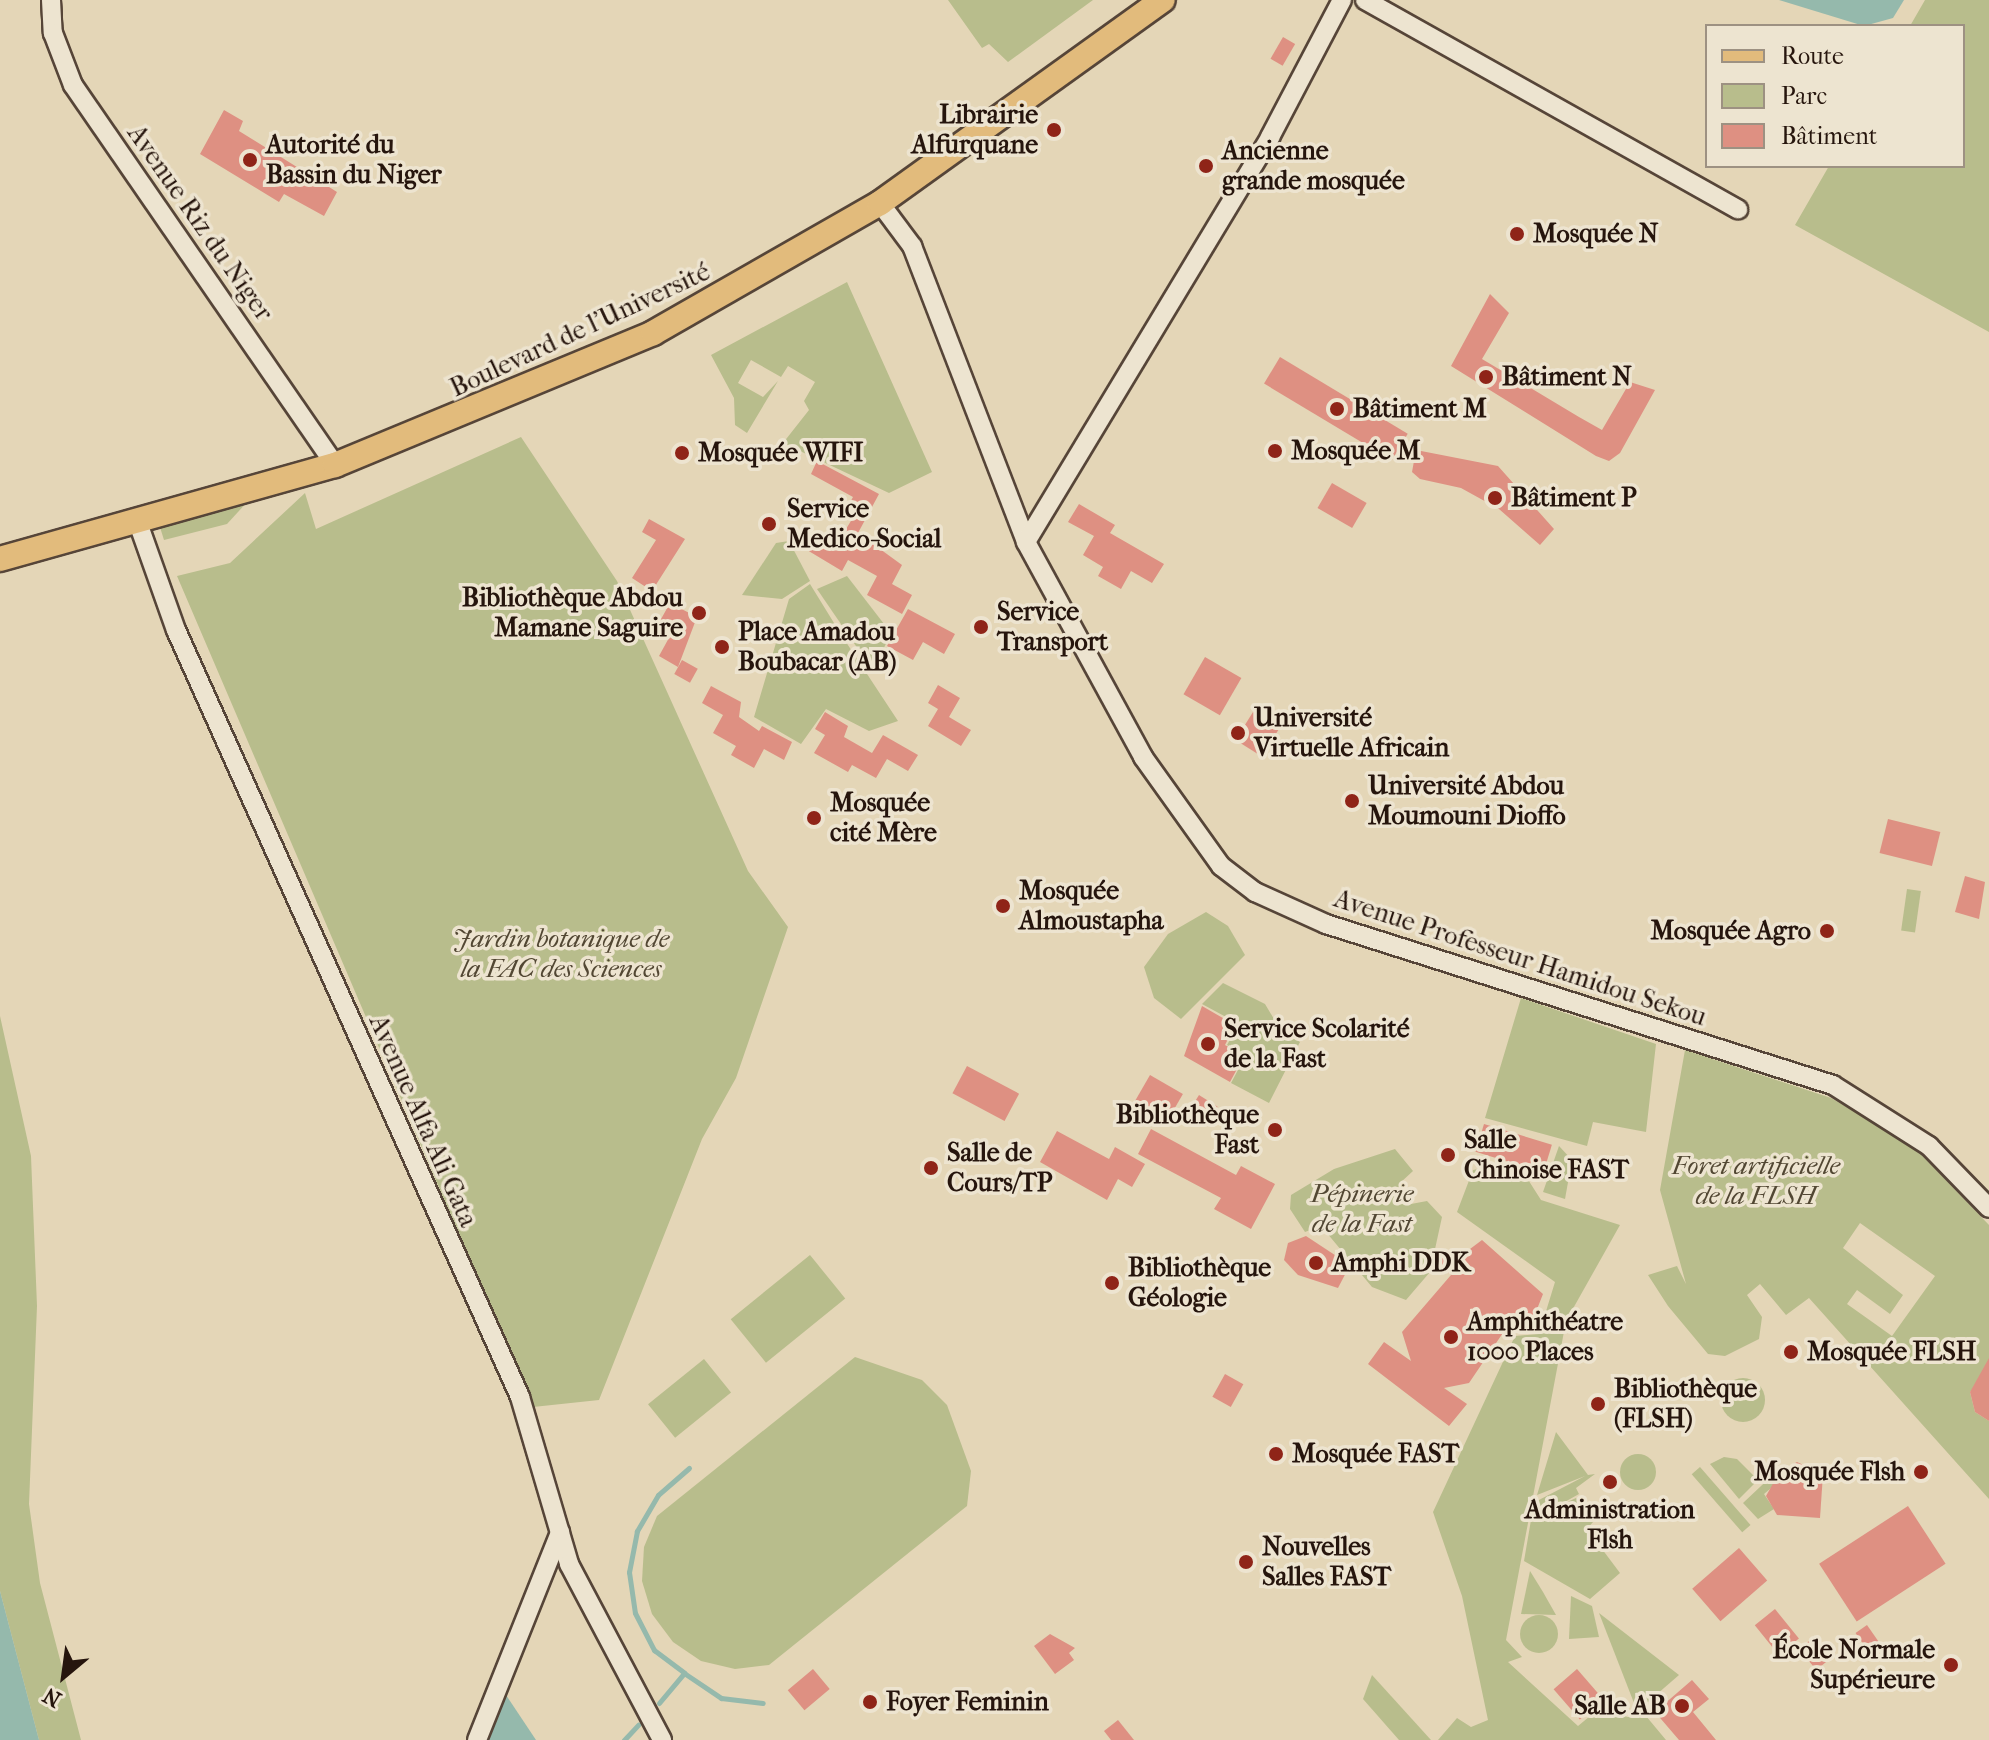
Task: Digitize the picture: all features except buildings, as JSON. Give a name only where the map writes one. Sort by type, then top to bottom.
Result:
[{"type":"main road","name":"Boulevard de l'Université","points":[[0,559],[335,465],[653,333],[880,203],[1163,0]]},
{"type":"street","name":"Avenue Riz du Niger","points":[[51,0],[53,33],[73,85],[335,465]]},
{"type":"street","points":[[1026,542],[1270,137],[1342,0]]},
{"type":"street","points":[[1365,0],[1738,209]]},
{"type":"street","name":"Avenue Professeur Hamidou Sekou","points":[[880,203],[912,246],[1026,542],[1179,815],[1205,850],[1255,892],[1472,975],[1833,1085],[1929,1146],[1989,1208]]},
{"type":"street","name":"Avenue Alfa Ali Gata","points":[[137,520],[176,630],[520,1397],[569,1564],[662,1740]]},
{"type":"street","points":[[477,1740],[560,1532]]},
{"type":"green space","points":[[948,0],[1093,0],[1008,62],[989,44],[982,48]]},
{"type":"green space","points":[[1925,0],[1989,0],[1989,332],[1795,225],[1828,168],[1965,168],[1965,24],[1911,24]]},
{"type":"green space","points":[[847,282],[932,472],[889,493],[783,443],[809,410],[804,401],[815,382],[788,366],[781,377],[751,360],[738,383],[763,397],[778,381],[747,433],[735,425],[734,398],[711,355]]},
{"type":"green space","name":"Jardin botanique de la FAC des Sciences","points":[[521,437],[617,581],[748,871],[788,927],[736,1078],[702,1139],[599,1400],[533,1407],[177,576],[230,563],[305,493],[316,529]]},
{"type":"green space","points":[[249,500],[227,524],[164,540],[159,524]]},
{"type":"green space","points":[[789,541],[810,581],[782,599],[742,595],[776,543]]},
{"type":"green space","points":[[847,576],[891,633],[873,671],[817,589]]},
{"type":"green space","points":[[810,584],[898,721],[869,731],[826,709],[801,744],[754,717],[789,599]]},
{"type":"green space","points":[[1907,889],[1921,891],[1915,933],[1901,931]]},
{"type":"green space","points":[[1206,912],[1228,926],[1245,955],[1181,1019],[1154,998],[1144,967],[1168,934]]},
{"type":"green space","points":[[1223,983],[1265,1004],[1280,1029],[1300,1042],[1269,1103],[1231,1083],[1246,1055],[1227,1045],[1239,1024],[1202,1004]]},
{"type":"green space","points":[[1521,998],[1656,1044],[1646,1132],[1593,1122],[1587,1146],[1485,1118]]},
{"type":"green space","points":[[0,1016],[31,1156],[37,1306],[29,1504],[40,1583],[81,1740],[39,1740],[0,1591]]},
{"type":"green space","name":"Foret artificielle de la FLSH","points":[[1685,1050],[1831,1098],[1912,1145],[1989,1225],[1989,1370],[1970,1392],[1975,1412],[1989,1421],[1989,1499],[1809,1298],[1786,1315],[1760,1284],[1747,1295],[1762,1317],[1759,1339],[1725,1356],[1708,1354],[1668,1306],[1648,1275],[1677,1266],[1686,1284],[1660,1190]],"holes":[[[1860,1223],[1935,1276],[1892,1336],[1847,1304],[1857,1290],[1890,1314],[1903,1295],[1843,1248]]]},
{"type":"green space","points":[[1559,1146],[1572,1160],[1565,1199],[1543,1192]]},
{"type":"green space","name":"Pépinerie de la Fast","points":[[1395,1149],[1413,1171],[1400,1183],[1411,1204],[1427,1201],[1442,1217],[1430,1272],[1406,1300],[1372,1287],[1321,1226],[1305,1232],[1290,1209],[1291,1195],[1334,1169]]},
{"type":"green space","points":[[1488,1167],[1527,1178],[1541,1200],[1620,1225],[1566,1321],[1506,1640],[1522,1657],[1508,1662],[1578,1726],[1607,1702],[1627,1717],[1646,1716],[1666,1740],[1438,1740],[1457,1718],[1471,1727],[1488,1720],[1462,1596],[1433,1512],[1515,1336],[1539,1334],[1555,1282],[1457,1212],[1473,1170]]},
{"type":"green space","points":[[810,1255],[845,1299],[766,1363],[731,1319]]},
{"type":"green space","points":[[855,1357],[922,1380],[947,1405],[971,1471],[967,1506],[769,1665],[735,1669],[701,1661],[673,1642],[652,1614],[642,1581],[644,1547],[657,1516]]},
{"type":"green space","points":[[704,1359],[731,1392],[675,1438],[648,1404]]},
{"type":"green space","points":[[1743,1378],[1758,1385],[1765,1400],[1758,1415],[1743,1422],[1728,1415],[1721,1400],[1728,1385]]},
{"type":"green space","points":[[1556,1432],[1588,1475],[1595,1474],[1576,1488],[1579,1494],[1552,1509],[1576,1498],[1593,1522],[1587,1529],[1620,1573],[1590,1599],[1524,1561],[1531,1520],[1541,1515],[1537,1501],[1585,1476],[1537,1495]]},
{"type":"green space","points":[[1638,1454],[1651,1459],[1656,1472],[1651,1485],[1638,1490],[1625,1485],[1620,1472],[1625,1459]]},
{"type":"green space","points":[[1724,1457],[1737,1459],[1758,1480],[1739,1499],[1710,1464]]},
{"type":"green space","points":[[1700,1467],[1751,1525],[1742,1532],[1692,1474]]},
{"type":"green space","points":[[1778,1470],[1777,1483],[1764,1494],[1774,1509],[1758,1519],[1743,1503]]},
{"type":"green space","points":[[1530,1571],[1543,1592],[1556,1615],[1521,1614]]},
{"type":"green space","points":[[1571,1596],[1592,1606],[1599,1637],[1569,1639]]},
{"type":"green space","points":[[1599,1613],[1679,1675],[1641,1708],[1634,1703]]},
{"type":"green space","points":[[1539,1615],[1553,1620],[1558,1634],[1553,1648],[1539,1653],[1525,1648],[1520,1634],[1525,1620]]},
{"type":"green space","points":[[1372,1675],[1431,1740],[1399,1740],[1363,1699]]},
{"type":"water","points":[[1779,0],[1904,0],[1893,18],[1857,24]]},
{"type":"water","points":[[0,1591],[39,1740],[0,1740]]},
{"type":"water","points":[[506,1695],[536,1740],[489,1740]]},
{"type":"waterway","points":[[689,1468],[658,1495],[637,1531],[629,1572],[635,1613],[654,1650],[684,1673],[721,1698],[763,1703]]},
{"type":"waterway","points":[[659,1703],[684,1673]]},
{"type":"waterway","points":[[624,1740],[638,1725]]},
{"type":"place","name":"Librairie Alfurquane","points":[[1054,130]]},
{"type":"place","name":"Autorité du Bassin du Niger","points":[[250,160]]},
{"type":"place","name":"Ancienne grande mosquée","points":[[1206,166]]},
{"type":"place","name":"Mosquée N","points":[[1517,234]]},
{"type":"place","name":"Bâtiment N","points":[[1486,377]]},
{"type":"place","name":"Bâtiment M","points":[[1337,409]]},
{"type":"place","name":"Mosquée M","points":[[1275,451]]},
{"type":"place","name":"Mosquée WIFI","points":[[682,453]]},
{"type":"place","name":"Bâtiment P","points":[[1495,498]]},
{"type":"place","name":"Service Medico-Social","points":[[769,524]]},
{"type":"place","name":"Bibliothèque Abdou Mamane Saguire","points":[[699,613]]},
{"type":"place","name":"Service Transport","points":[[981,627]]},
{"type":"place","name":"Place Amadou Boubacar (AB)","points":[[722,647]]},
{"type":"place","name":"Université Virtuelle Africain","points":[[1238,733]]},
{"type":"place","name":"Université Abdou Moumouni Dioffo","points":[[1352,801]]},
{"type":"place","name":"Mosquée cité Mère","points":[[814,818]]},
{"type":"place","name":"Mosquée Almoustapha","points":[[1003,906]]},
{"type":"place","name":"Mosquée Agro","points":[[1827,931]]},
{"type":"place","name":"Service Scolarité de la Fast","points":[[1208,1044]]},
{"type":"place","name":"Bibliothèque Fast","points":[[1275,1130]]},
{"type":"place","name":"Salle Chinoise FAST","points":[[1448,1155]]},
{"type":"place","name":"Salle de Cours/TP","points":[[931,1168]]},
{"type":"place","name":"Amphi DDK","points":[[1316,1263]]},
{"type":"place","name":"Bibliothèque Géologie","points":[[1112,1283]]},
{"type":"place","name":"Amphithéatre 1000 Places","points":[[1451,1337]]},
{"type":"place","name":"Mosquée FLSH","points":[[1791,1352]]},
{"type":"place","name":"Bibliothèque (FLSH)","points":[[1598,1404]]},
{"type":"place","name":"Mosquée FAST","points":[[1276,1454]]},
{"type":"place","name":"Mosquée Flsh","points":[[1921,1472]]},
{"type":"place","name":"Administration Flsh","points":[[1610,1482]]},
{"type":"place","name":"Nouvelles Salles FAST","points":[[1246,1562]]},
{"type":"place","name":"École Normale Supérieure","points":[[1951,1665]]},
{"type":"place","name":"Foyer Feminin","points":[[870,1702]]},
{"type":"place","name":"Salle AB","points":[[1682,1706]]}]
